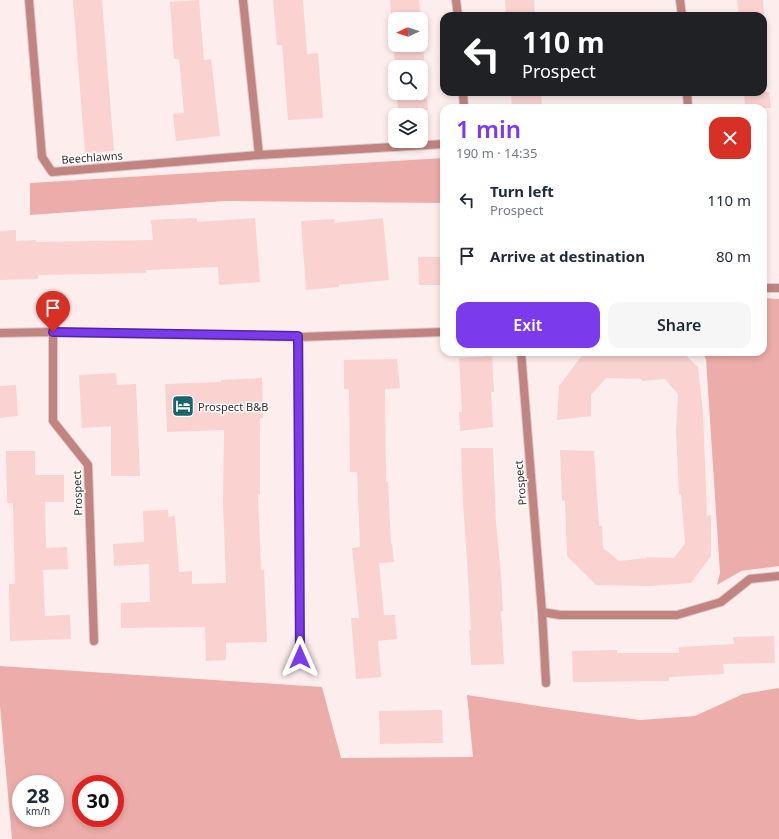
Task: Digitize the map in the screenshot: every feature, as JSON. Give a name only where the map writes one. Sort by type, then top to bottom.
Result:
[{"type":"street","name":"Beechlawns","points":[[29,0],[42,157],[52,172],[259,155],[440,144]]},
{"type":"street","points":[[243,0],[259,155]]},
{"type":"street","points":[[456,0],[458,12]]},
{"type":"street","points":[[680,0],[682,12]]},
{"type":"street","points":[[767,288],[779,288]]},
{"type":"street","points":[[0,333],[53,332],[298,336],[440,332]]},
{"type":"street","name":"Prospect","points":[[53,332],[53,421],[88,465],[94,641]]},
{"type":"street","points":[[298,336],[300,657]]},
{"type":"street","name":"Prospect","points":[[521,356],[542,612],[546,683]]},
{"type":"street","points":[[542,612],[560,615],[677,615],[721,602],[750,579],[779,576]]},
{"type":"shaded area","points":[[440,158],[440,203],[225,201],[30,215],[30,183]]},
{"type":"shaded area","points":[[767,298],[779,299],[779,566],[741,571],[717,585],[720,573],[706,359],[704,356],[767,356]]},
{"type":"shaded area","points":[[0,666],[322,687],[341,758],[473,757],[467,695],[640,720],[695,716],[743,694],[779,688],[779,839],[12,839],[0,706]]},
{"type":"building","points":[[73,0],[102,0],[114,151],[85,153]]},
{"type":"building","points":[[199,0],[204,60],[211,59],[220,136],[176,141],[173,114],[184,113],[179,59],[174,59],[170,2]]},
{"type":"building","points":[[273,0],[303,0],[307,54],[318,53],[323,118],[288,120],[282,45],[277,45]]},
{"type":"building","points":[[390,0],[419,0],[420,12],[391,12]]},
{"type":"building","points":[[505,0],[534,0],[535,12],[506,12]]},
{"type":"building","points":[[737,0],[763,0],[764,12],[738,12]]},
{"type":"building","points":[[394,52],[424,52],[424,60],[394,60]]},
{"type":"building","points":[[767,92],[769,92],[771,108],[767,108],[767,104],[745,104],[744,96],[767,96]]},
{"type":"building","points":[[511,96],[541,96],[542,104],[512,104]]},
{"type":"building","points":[[397,100],[427,100],[428,108],[398,108]]},
{"type":"building","points":[[197,218],[197,222],[255,218],[260,282],[219,285],[218,267],[146,270],[146,273],[38,275],[38,279],[0,280],[0,231],[16,230],[16,241],[153,240],[151,220]]},
{"type":"building","points":[[383,218],[389,280],[306,290],[301,221],[334,219],[334,223]]},
{"type":"building","points":[[418,257],[440,257],[440,285],[419,285]]},
{"type":"building","points":[[492,356],[494,392],[491,392],[493,427],[460,431],[459,412],[462,412],[459,358]]},
{"type":"building","points":[[582,356],[686,356],[698,367],[703,412],[707,516],[711,515],[711,556],[691,583],[650,586],[596,585],[567,556],[565,500],[562,501],[560,450],[594,451],[599,526],[602,526],[603,548],[619,561],[647,557],[674,558],[685,543],[681,494],[679,494],[676,431],[678,394],[665,379],[642,381],[642,379],[606,378],[591,395],[591,416],[557,420],[559,386]]},
{"type":"building","points":[[397,359],[400,388],[385,389],[386,482],[388,482],[391,544],[394,562],[379,563],[384,615],[395,615],[397,639],[378,641],[381,677],[356,679],[351,618],[359,618],[352,548],[360,547],[357,472],[350,472],[349,389],[344,389],[344,360]]},
{"type":"building","points":[[116,373],[117,385],[136,384],[140,476],[111,476],[111,426],[82,428],[79,375]]},
{"type":"building","points":[[262,378],[263,418],[260,418],[260,494],[258,494],[261,570],[264,570],[267,642],[226,643],[226,660],[206,661],[205,627],[121,628],[121,603],[150,602],[149,564],[114,566],[113,544],[144,542],[143,511],[168,510],[168,517],[175,516],[179,572],[192,571],[192,584],[226,583],[223,503],[224,430],[167,432],[165,384],[221,382],[221,380]]},
{"type":"building","points":[[16,385],[18,416],[0,418],[0,386]]},
{"type":"building","points":[[461,448],[493,448],[496,522],[503,611],[501,611],[504,664],[471,665],[469,630],[471,630]]},
{"type":"building","points":[[6,451],[35,451],[35,475],[64,475],[64,502],[45,502],[46,548],[67,547],[68,569],[43,570],[45,616],[70,615],[71,639],[10,641],[9,584],[15,584],[13,503],[7,503]]},
{"type":"building","points":[[774,636],[775,663],[723,664],[724,674],[669,677],[669,681],[573,682],[572,651],[617,650],[617,653],[679,653],[679,647],[734,644],[733,637]]},
{"type":"building","points":[[442,710],[443,743],[380,744],[379,711]]},
{"type":"place","name":"Prospect B&B","points":[[183,406]]},
{"type":"route","points":[[53,332],[298,336],[300,657]]}]
